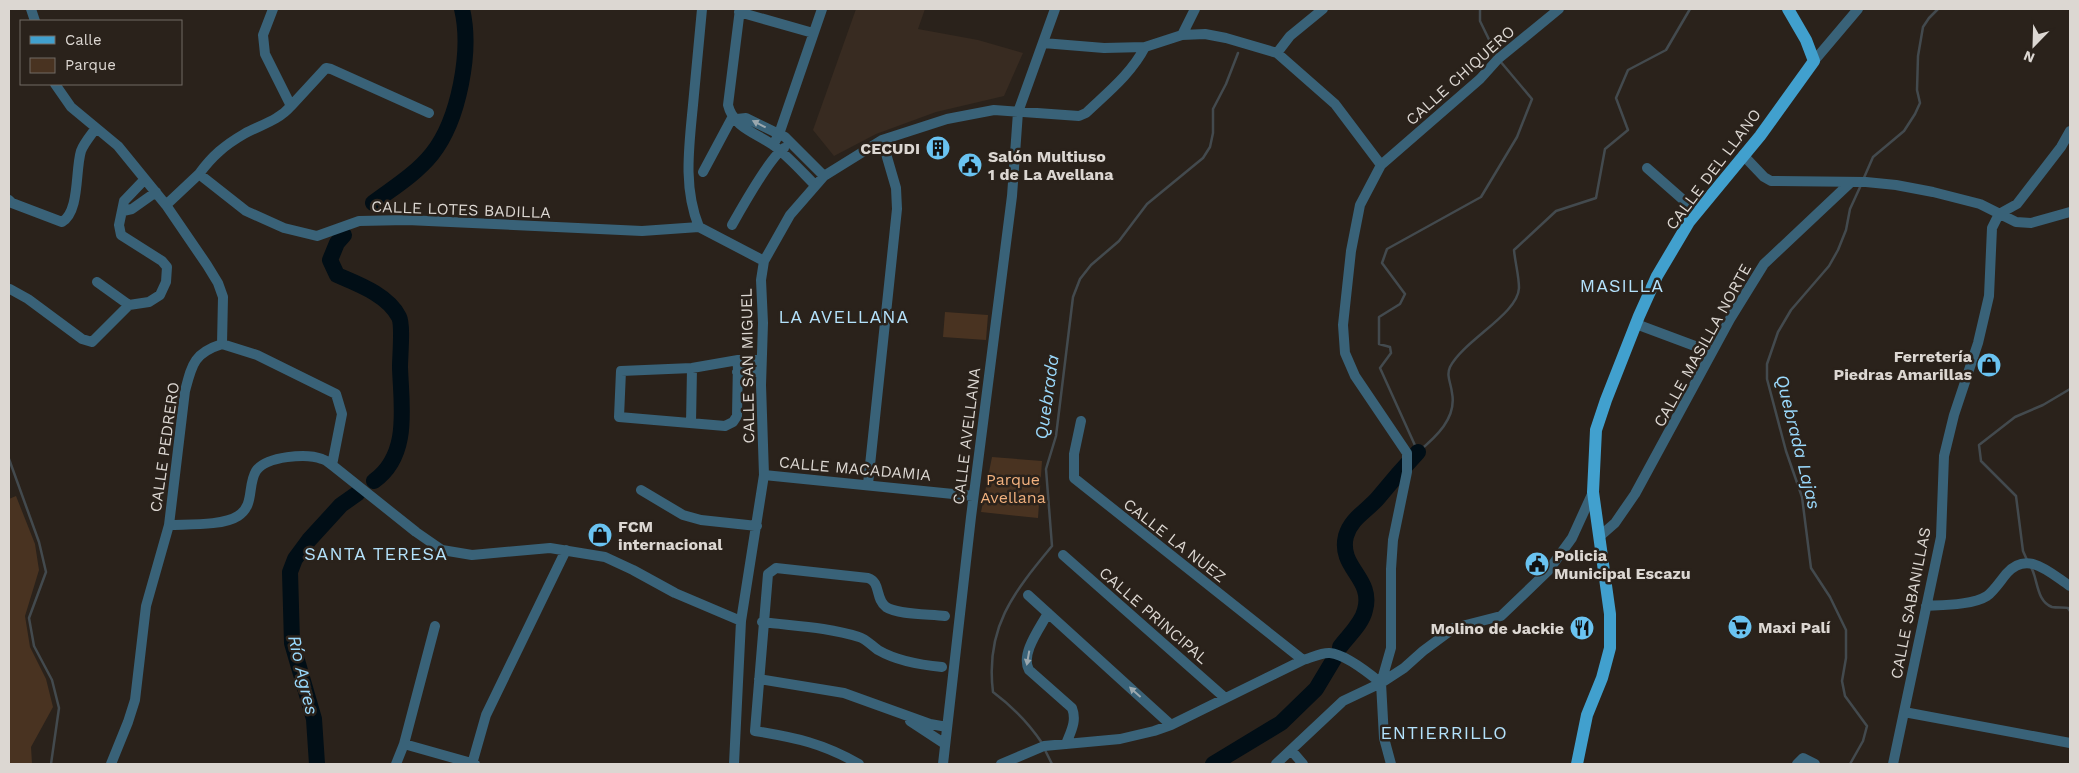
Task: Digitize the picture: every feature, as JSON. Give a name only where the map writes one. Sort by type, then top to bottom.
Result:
[{"type":"main road","points":[[1788,9],[1806,40],[1814,61]]},
{"type":"main road","name":"CALLE DEL LLANO","points":[[1578,764],[1587,715],[1602,678],[1610,648],[1610,614],[1593,492],[1596,430],[1612,384],[1657,276],[1697,212],[1760,136],[1814,61]]},
{"type":"street","points":[[273,9],[263,35],[264,54],[291,106]]},
{"type":"street","points":[[702,9],[688,157],[688,189],[692,210],[698,228],[764,261],[790,215],[824,176],[882,140],[947,119],[994,110],[1079,116],[1086,113],[1124,78],[1136,63],[1145,46]]},
{"type":"street","points":[[732,226],[776,148],[779,134],[822,9]]},
{"type":"street","name":"CALLE AVELLANA","points":[[943,764],[973,496],[1011,203],[1018,112],[1055,9]]},
{"type":"street","points":[[1182,35],[1195,9]]},
{"type":"street","points":[[1277,53],[1290,36],[1324,9]]},
{"type":"street","name":"CALLE CHIQUERO","points":[[1381,165],[1480,79],[1505,54],[1559,9]]},
{"type":"street","points":[[1814,61],[1858,9]]},
{"type":"street","points":[[813,33],[739,10],[728,105],[742,127],[776,148],[816,185]]},
{"type":"street","points":[[1043,44],[1104,48],[1145,46],[1182,35],[1205,34],[1277,53],[1335,104],[1381,165],[1360,206],[1351,251],[1343,325],[1346,352],[1355,376],[1407,453],[1407,472],[1392,550],[1392,648],[1382,683],[1384,738],[1390,764]]},
{"type":"street","points":[[166,205],[199,174],[211,157],[222,148],[244,134],[279,118],[326,68],[331,68],[429,113]]},
{"type":"street","points":[[56,85],[71,107],[118,146],[166,205],[208,264],[223,297],[222,344],[257,355],[336,394],[342,414],[332,465]]},
{"type":"street","points":[[735,118],[746,118],[779,134],[789,141],[824,176]]},
{"type":"street","points":[[703,172],[735,118]]},
{"type":"street","points":[[9,200],[12,203],[54,220],[62,222],[66,219],[73,206],[82,149],[96,128]]},
{"type":"street","points":[[1999,214],[2016,204],[2061,147],[2070,132]]},
{"type":"street","points":[[868,484],[897,209],[896,188],[882,140]]},
{"type":"street","points":[[776,148],[786,148],[789,141]]},
{"type":"street","points":[[1743,155],[1764,177],[1772,181],[1866,182],[1933,192],[1980,204],[2016,222],[2031,222],[2070,212]]},
{"type":"street","points":[[1647,168],[1697,212]]},
{"type":"street","name":"CALLE LOTES BADILLA","points":[[199,174],[246,210],[284,228],[317,236],[359,221],[408,220],[642,231],[698,228]]},
{"type":"street","points":[[10,289],[28,299],[87,342],[92,342],[96,339],[129,306],[149,302],[157,298],[166,282],[168,270],[162,261],[121,235],[119,229],[124,201],[145,179]]},
{"type":"street","name":"CALLE MASILLA NORTE","points":[[1598,537],[1615,523],[1635,494],[1711,352],[1764,264],[1850,183]]},
{"type":"street","points":[[123,212],[132,209],[156,192]]},
{"type":"street","name":"CALLE SABANILLAS","points":[[1893,764],[1941,537],[1944,456],[1954,415],[1978,343],[1989,296],[1992,228],[1999,214]]},
{"type":"street","name":"CALLE SAN MIGUEL","points":[[734,764],[741,621],[764,475],[761,280],[764,261]]},
{"type":"street","points":[[97,282],[129,306]]},
{"type":"street","points":[[1636,324],[1711,352]]},
{"type":"street","name":"CALLE PEDRERO","points":[[111,764],[135,700],[146,606],[169,524],[185,391],[196,359],[207,349],[222,344]]},
{"type":"street","points":[[738,360],[737,416],[733,422],[726,426],[619,417],[622,371],[692,368],[738,360],[762,360]]},
{"type":"street","points":[[691,423],[692,368]]},
{"type":"street","points":[[738,372],[761,372]]},
{"type":"street","name":"CALLE LA NUEZ","points":[[1081,421],[1074,454],[1074,478],[1303,660]]},
{"type":"street","points":[[169,524],[213,522],[237,517],[249,502],[253,478],[256,472],[267,462],[290,457],[308,456],[322,459],[332,465],[416,532],[442,550],[472,555],[550,548],[605,556],[675,593],[741,621]]},
{"type":"street","name":"CALLE MACADAMIA","points":[[764,475],[973,496]]},
{"type":"street","points":[[641,490],[683,515],[701,520],[757,526]]},
{"type":"street","points":[[1276,764],[1343,701],[1382,683],[1454,628],[1502,616],[1548,571],[1572,538],[1593,492]]},
{"type":"street","points":[[404,744],[473,764],[486,715],[566,550]]},
{"type":"street","name":"CALLE PRINCIPAL","points":[[1063,555],[1224,697]]},
{"type":"street","points":[[1926,606],[1974,601],[1987,596],[2012,568],[2023,562],[2036,564],[2070,586]]},
{"type":"street","points":[[859,764],[836,751],[802,739],[756,731],[762,622],[768,574],[776,568],[868,578],[876,584],[878,598],[885,606],[897,611],[945,616]]},
{"type":"street","points":[[1028,595],[1172,724]]},
{"type":"street","points":[[1048,614],[1032,644],[1026,664],[1029,670],[1072,708],[1075,715],[1074,723],[1066,744]]},
{"type":"street","points":[[762,622],[842,632],[862,638],[879,650],[903,660],[922,666],[942,668]]},
{"type":"street","points":[[396,764],[404,744],[435,626]]},
{"type":"street","points":[[1001,764],[1044,746],[1120,739],[1154,731],[1303,660],[1331,653],[1366,670],[1382,683]]},
{"type":"street","points":[[759,679],[844,693],[930,724],[947,728]]},
{"type":"street","points":[[894,711],[945,744]]},
{"type":"street","points":[[1904,712],[2070,743]]},
{"type":"street","points":[[1291,750],[1303,764]]},
{"type":"street","points":[[1796,764],[1803,758],[1815,764]]},
{"type":"shaded area","points":[[856,9],[925,9],[918,29],[978,40],[1023,53],[1004,96],[936,112],[876,134],[834,156],[813,130]]},
{"type":"green space","points":[[945,312],[988,315],[986,340],[943,337]]},
{"type":"green space","name":"Parque Avellana","points":[[992,457],[1042,461],[1038,518],[981,512]]},
{"type":"green space","points":[[16,496],[35,544],[39,570],[25,616],[30,647],[46,679],[53,707],[31,747],[32,764],[9,764],[9,499]]},
{"type":"waterway","name":"Río Agres","points":[[373,203],[426,161],[441,140],[449,123],[461,85],[464,64],[465,26],[462,9]]},
{"type":"waterway","points":[[1480,9],[1480,21],[1497,56]]},
{"type":"waterway","points":[[1500,61],[1532,99],[1517,137],[1481,197],[1387,249],[1382,263],[1405,294],[1400,304],[1379,317],[1379,344],[1390,347],[1391,353],[1380,368],[1418,452],[1432,440],[1448,419],[1453,402],[1448,373],[1450,367],[1467,347],[1510,308],[1516,298],[1519,283],[1514,250],[1556,211],[1596,198],[1605,149],[1628,130],[1616,98],[1628,70],[1666,50],[1690,9]]},
{"type":"waterway","name":"Quebrada Lajas","points":[[1863,180],[1873,157],[1904,131],[1920,103],[1917,90],[1918,56],[1923,27],[1938,9]]},
{"type":"waterway","name":"Quebrada","points":[[1042,743],[1020,715],[993,692],[993,649],[998,630],[1014,596],[1052,546],[1046,469],[1056,436],[1073,297],[1080,279],[1091,265],[1119,241],[1147,204],[1203,158],[1210,147],[1213,133],[1213,109],[1226,84],[1238,53]]},
{"type":"waterway","name":"Quebrada Lajas","points":[[1850,764],[1863,741],[1867,726],[1845,696],[1842,681],[1846,658],[1846,630],[1830,597],[1811,568],[1802,497],[1786,451],[1767,379],[1767,364],[1778,332],[1791,310],[1829,266],[1838,250],[1846,230],[1850,209],[1861,185]]},
{"type":"waterway","name":"Río Agres","points":[[344,235],[337,243],[330,260],[337,275],[363,286],[380,296],[394,309],[400,321],[402,412],[399,443],[394,457],[386,470],[374,481]]},
{"type":"waterway","points":[[2027,560],[2023,551],[2016,496],[1981,461],[1979,445],[2015,417],[2043,405],[2070,389]]},
{"type":"waterway","points":[[1340,647],[1361,620],[1365,610],[1366,599],[1365,589],[1347,557],[1345,547],[1348,530],[1355,519],[1378,498],[1418,452]]},
{"type":"waterway","points":[[9,459],[39,542],[46,572],[29,618],[34,646],[52,680],[59,708],[51,764]]},
{"type":"waterway","name":"Río Agres","points":[[317,764],[314,719],[292,643],[290,572],[295,559],[309,540],[341,505],[358,493]]},
{"type":"waterway","points":[[2031,567],[2043,600],[2052,607],[2068,608],[2070,611]]},
{"type":"waterway","points":[[1213,764],[1281,723],[1316,689],[1334,659]]},
{"type":"waterway","name":"Quebrada","points":[[1045,750],[1052,764]]},
{"type":"place","name":"CECUDI","points":[[938,148]]},
{"type":"place","name":"Salón Multiuso 1 de La Avellana","points":[[970,165]]},
{"type":"place","name":"Ferretería Piedras Amarillas","points":[[1989,365]]},
{"type":"place","name":"FCM internacional","points":[[600,535]]},
{"type":"place","name":"Policia Municipal Escazu","points":[[1537,564]]},
{"type":"place","name":"Maxi Palí","points":[[1740,627]]},
{"type":"place","name":"Molino de Jackie","points":[[1582,628]]},
{"type":"district","name":"MASILLA","points":[[1622,286]]},
{"type":"district","name":"LA AVELLANA","points":[[844,317]]},
{"type":"district","name":"SANTA TERESA","points":[[376,554]]},
{"type":"district","name":"ENTIERRILLO","points":[[1444,733]]}]
